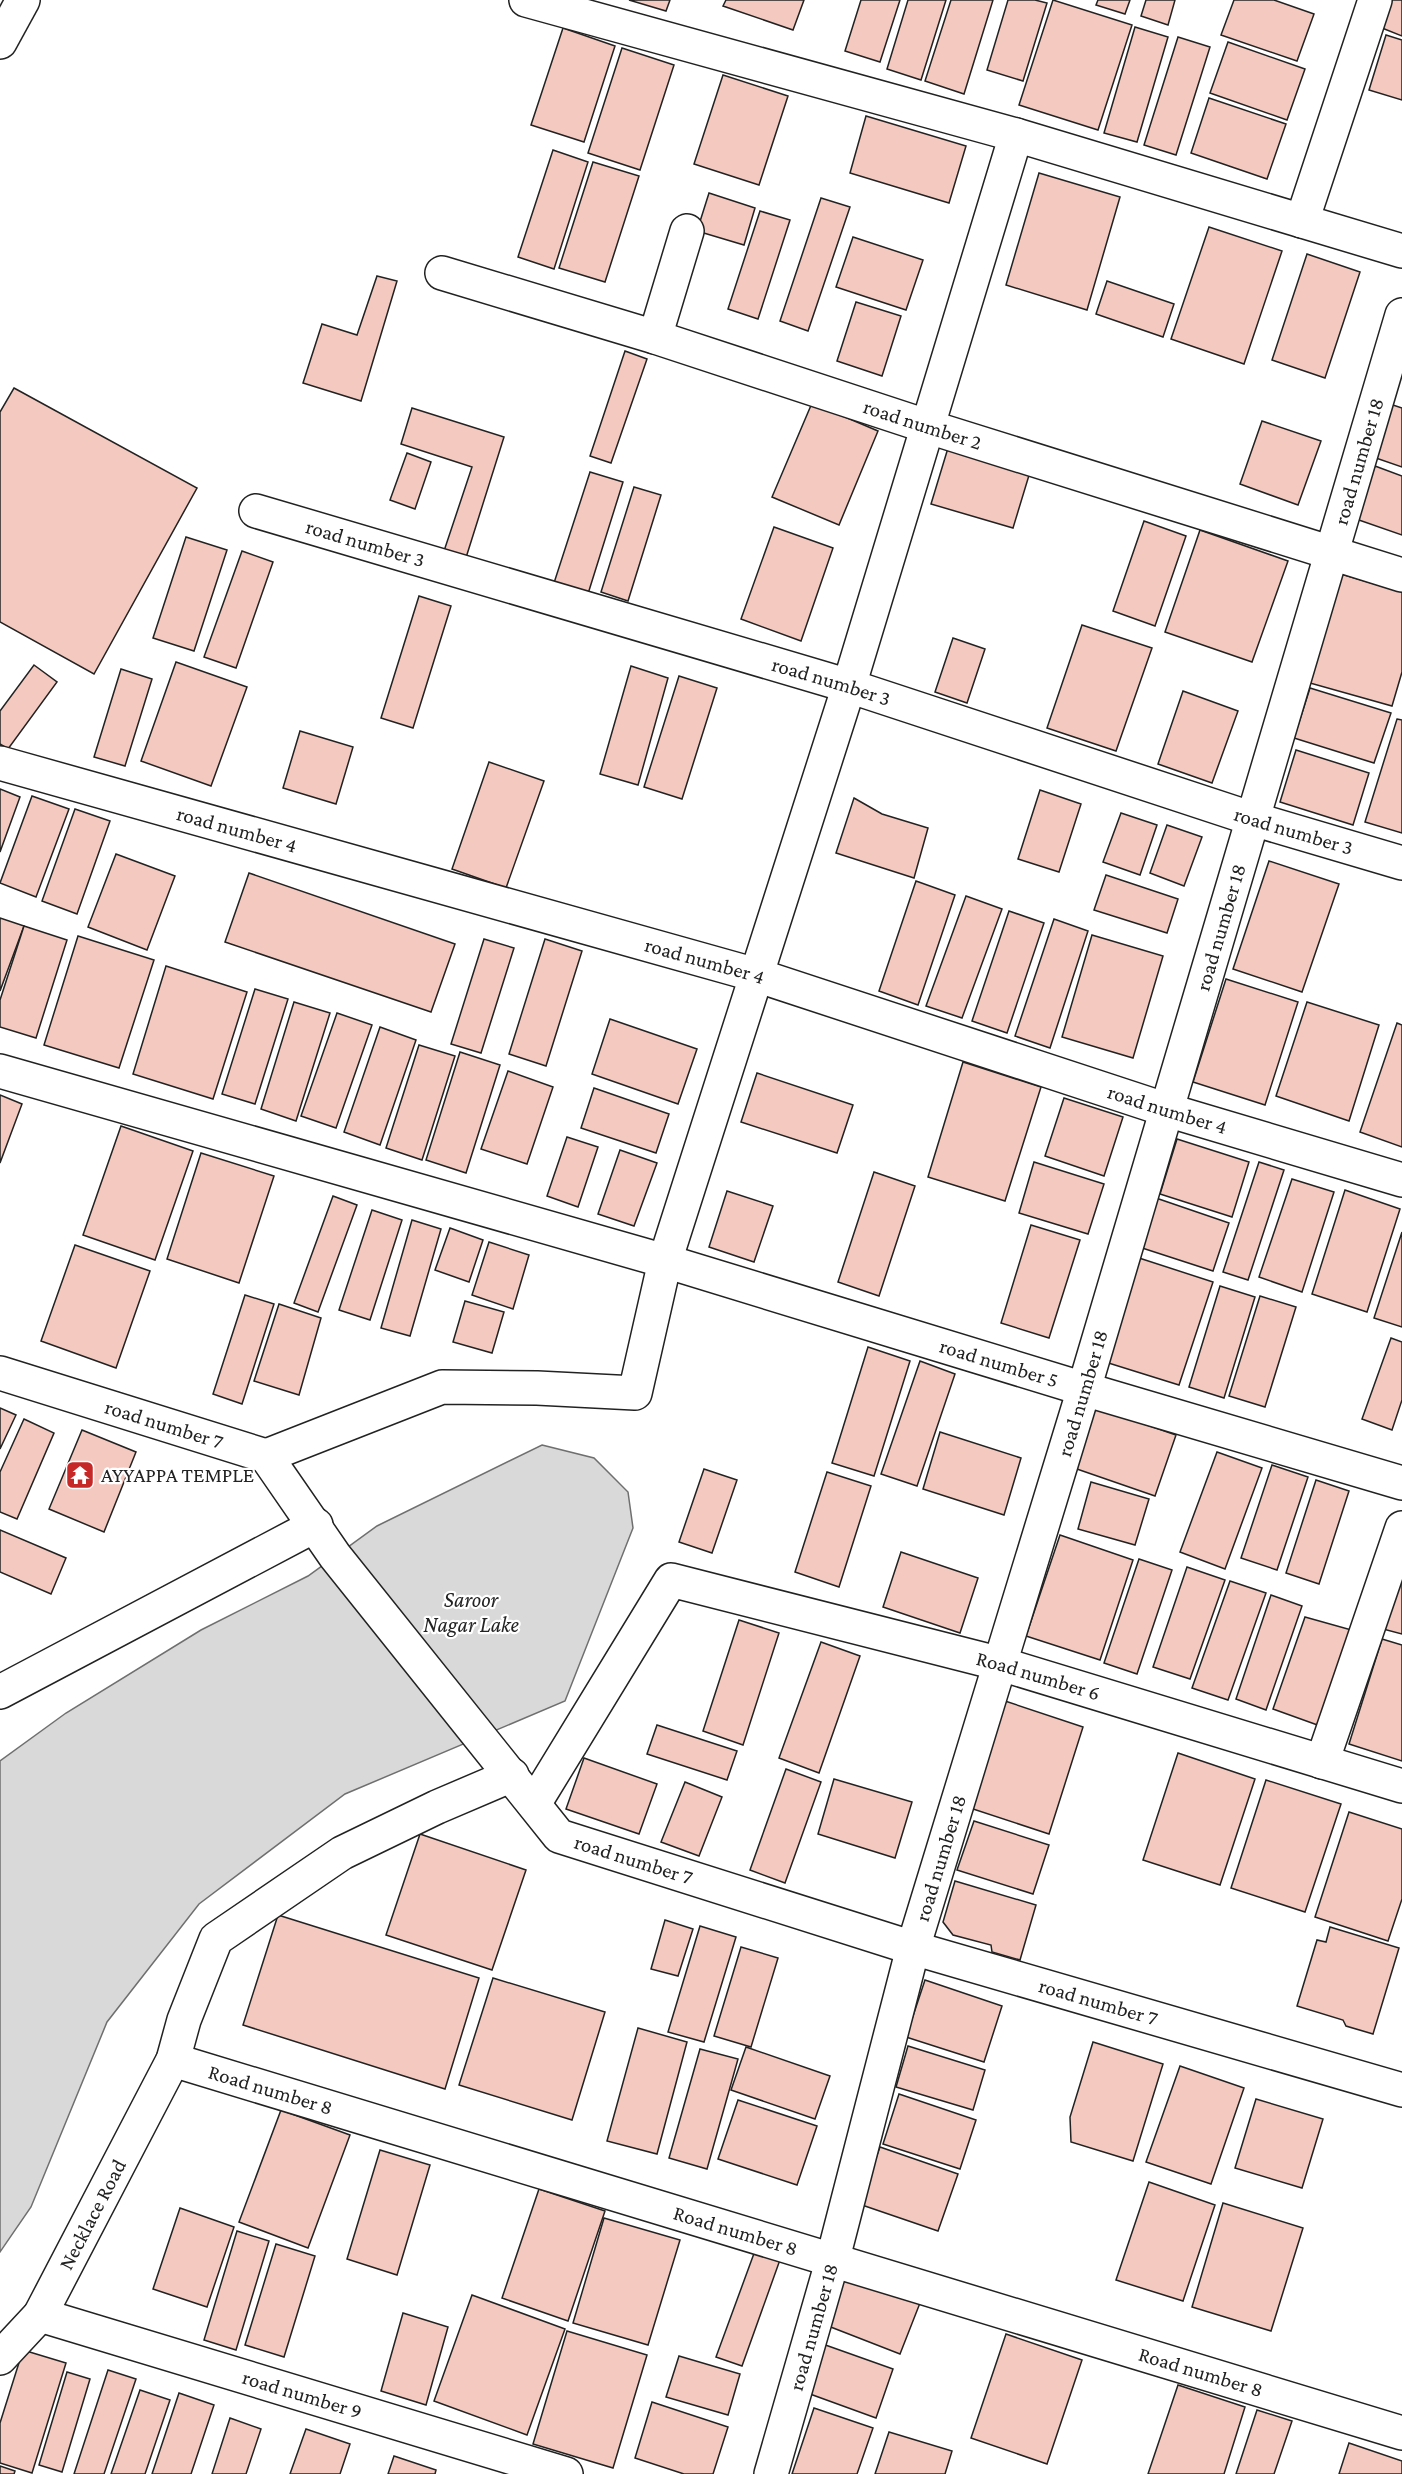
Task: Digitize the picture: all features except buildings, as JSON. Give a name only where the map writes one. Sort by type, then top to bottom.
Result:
[{"type":"street","points":[[0,42],[23,0]]},
{"type":"street","points":[[526,0],[1016,135],[1402,250]]},
{"type":"street","points":[[1302,221],[1375,0]]},
{"type":"street","points":[[266,1456],[442,1387],[537,1388],[635,1393],[665,1261],[849,686],[1016,135]]},
{"type":"street","points":[[655,337],[687,231]]},
{"type":"street","name":"road number 2","points":[[442,273],[655,337],[929,427],[1402,575]]},
{"type":"street","name":"road number 18","points":[[771,2474],[832,2262],[913,1948],[1084,1389],[1402,315]]},
{"type":"street","name":"road number 3","points":[[256,511],[849,686],[1253,819],[1402,863]]},
{"type":"street","name":"road number 4","points":[[0,764],[756,975],[1167,1110],[1402,1180]]},
{"type":"street","name":"road number 5","points":[[0,1071],[665,1261],[1402,1483]]},
{"type":"street","name":"road number 7","points":[[0,1373],[266,1456],[316,1525],[335,1556],[559,1836],[913,1948],[1402,2090]]},
{"type":"street","points":[[2,1689],[316,1525]]},
{"type":"street","points":[[1322,1762],[1402,1528]]},
{"type":"street","name":"Road number 6","points":[[534,1804],[670,1580],[1001,1664],[1402,1786]]},
{"type":"street","name":"Necklace Road","points":[[0,2358],[40,2315],[173,2060],[184,2020],[216,1939],[342,1852],[512,1775]]},
{"type":"street","name":"Road number 8","points":[[173,2060],[832,2262],[1402,2433]]},
{"type":"street","name":"road number 9","points":[[40,2315],[566,2474]]},
{"type":"water","name":"Saroor Nagar Lake","points":[[542,1445],[594,1458],[628,1492],[633,1528],[565,1701],[345,1794],[199,1904],[107,2022],[31,2207],[0,2252],[0,1761],[66,1713],[201,1630],[308,1576],[377,1526]]},
{"type":"place","name":"AYYAPPA TEMPLE","points":[[80,1475]]}]
